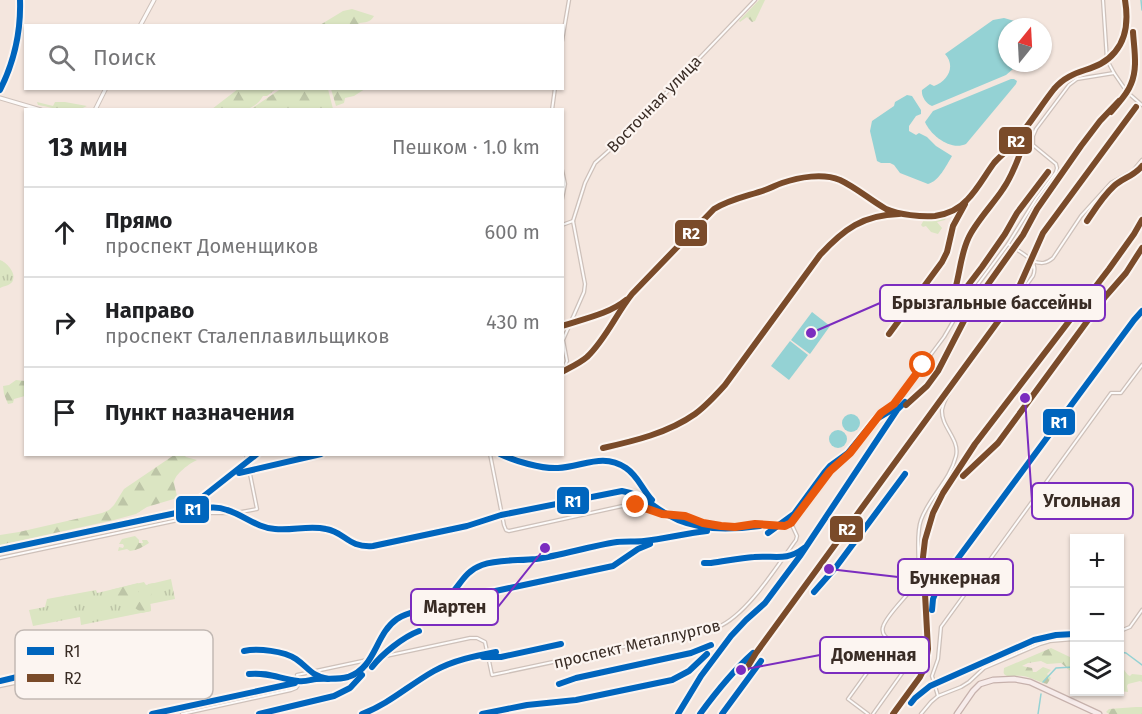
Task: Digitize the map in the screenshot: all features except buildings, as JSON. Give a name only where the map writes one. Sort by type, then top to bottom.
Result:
[{"type":"main road","points":[[957,714],[980,684],[1003,679],[1023,680],[1099,714]]},
{"type":"street","points":[[141,24],[154,0]]},
{"type":"street","points":[[564,29],[569,0]]},
{"type":"street","name":"Восточная улица","points":[[573,221],[585,183],[595,163],[622,139],[755,0]]},
{"type":"street","points":[[1103,0],[1107,60],[1127,92],[1142,105],[1142,110]]},
{"type":"street","points":[[490,456],[506,530],[520,529],[627,505],[636,505],[662,514],[685,516],[703,523],[721,526],[735,527],[755,524],[785,526],[791,523],[830,471],[850,453],[881,413],[894,404],[944,338],[964,303],[1008,244],[1056,172],[1056,164],[1034,145],[1033,136],[1036,129],[1069,85],[1089,76],[1114,73]]},
{"type":"street","points":[[96,108],[105,90]]},
{"type":"street","points":[[552,108],[555,90]]},
{"type":"street","points":[[0,98],[34,108]]},
{"type":"street","points":[[1008,244],[1032,261],[1047,263],[1053,258],[1081,216],[1111,183],[1133,171],[1142,160]]},
{"type":"street","points":[[564,224],[573,221],[585,284],[584,292],[564,338]]},
{"type":"street","points":[[873,714],[908,665],[906,652],[883,635],[882,630],[916,583],[917,533],[921,520],[927,506],[948,477],[957,453],[956,442],[943,420],[942,406],[1033,276],[1035,271],[1032,261]]},
{"type":"street","points":[[564,345],[567,361],[564,367]]},
{"type":"street","points":[[938,696],[932,676],[938,659],[940,627],[1112,393],[1122,393],[1142,365]]},
{"type":"street","points":[[0,558],[211,513],[236,513],[257,509],[246,456]]},
{"type":"street","name":"проспект Металлургов","points":[[182,714],[296,688],[297,675],[451,642],[477,638],[485,642],[492,675],[718,627],[726,624],[740,612],[768,579],[796,540],[797,536],[791,523]]},
{"type":"street","points":[[1124,629],[1130,627],[1142,610]]},
{"type":"street","points":[[921,714],[938,696],[961,687],[984,668],[1040,644],[1070,639]]},
{"type":"street","points":[[868,714],[848,699],[890,641]]},
{"type":"street","points":[[0,686],[15,683]]},
{"type":"green space","points":[[759,0],[765,0],[755,21],[752,22],[747,17],[740,22],[739,21]]},
{"type":"green space","points":[[352,9],[374,16],[369,21],[360,24],[322,24],[343,11]]},
{"type":"green space","points":[[237,90],[275,90],[267,96],[263,96],[259,102],[249,108],[213,108]]},
{"type":"green space","points":[[279,90],[328,90],[333,108],[252,108]]},
{"type":"green space","points":[[332,90],[363,90],[345,98],[344,103],[336,106]]},
{"type":"green space","points":[[37,102],[53,106],[55,102],[65,102],[87,106],[54,108],[38,105]]},
{"type":"green space","points":[[945,216],[945,220],[937,222],[942,228],[938,234],[921,225],[925,218]]},
{"type":"green space","points":[[0,260],[10,268],[14,277],[11,283],[0,288]]},
{"type":"green space","points":[[16,380],[24,381],[24,396],[14,399],[13,403],[8,404],[3,386]]},
{"type":"green space","points":[[173,456],[185,456],[197,460],[183,469],[175,479],[177,498],[114,520],[0,545],[0,535],[109,510],[124,489]]},
{"type":"green space","points":[[135,536],[139,543],[147,540],[149,543],[135,550],[118,551],[119,547],[124,546],[119,544],[122,539]]},
{"type":"green space","points":[[171,579],[175,599],[150,604],[151,611],[81,625],[80,617],[33,626],[29,610],[45,607],[47,599],[96,590],[97,593],[144,582],[146,585]]},
{"type":"green space","points":[[138,583],[139,593],[148,589],[148,584],[154,583],[150,600],[151,611],[142,613],[135,608],[135,604],[143,600],[141,596],[137,596],[137,600],[131,602],[114,599],[110,594],[111,590]]},
{"type":"green space","points":[[1051,648],[1070,657],[1070,671],[1061,663],[1047,664],[1041,661],[1022,666],[1032,668],[1033,672],[1043,667],[1051,670],[1047,674],[1051,678],[1047,684],[1026,677],[1005,675],[1004,668]]},
{"type":"green space","points":[[1124,670],[1130,676],[1132,674],[1142,675],[1142,682],[1128,684],[1128,692],[1124,692]]},
{"type":"green space","points":[[1142,707],[1142,714],[1109,714],[1106,712],[1109,709]]},
{"type":"water","points":[[998,19],[998,72],[1010,72],[932,106],[928,104],[923,97],[922,90],[930,84],[934,86],[939,84],[947,77],[950,63],[945,54],[993,20]]},
{"type":"water","points":[[1011,79],[1017,81],[1016,84],[966,144],[960,146],[942,141],[925,122],[933,111]]},
{"type":"water","points":[[907,95],[912,96],[921,110],[921,114],[916,116],[909,126],[909,131],[927,137],[952,156],[939,176],[928,184],[900,173],[890,163],[877,161],[870,131],[872,121]]},
{"type":"water","points":[[812,312],[830,326],[810,354],[791,340]]},
{"type":"water","points":[[790,341],[808,355],[789,380],[771,366]]},
{"type":"water","points":[[851,414],[859,419],[860,423],[855,431],[851,432],[843,427],[842,423],[847,415]]},
{"type":"water","points":[[838,430],[844,433],[847,439],[844,445],[838,448],[832,445],[829,439],[832,433]]},
{"type":"waterway","points":[[1141,0],[1142,10]]},
{"type":"waterway","points":[[1124,653],[1142,665]]},
{"type":"waterway","points":[[1043,682],[1056,668],[1070,667]]},
{"type":"waterway","points":[[1038,714],[1041,694]]},
{"type":"transit line","name":"R1","points":[[0,90],[16,46],[20,0]]},
{"type":"transit line","name":"R2","points":[[564,371],[587,357],[600,342],[632,294],[714,209],[726,203],[789,181],[819,176],[840,180],[886,209],[897,213],[935,216],[957,208],[971,196],[994,163],[1016,140],[1061,82],[1101,64],[1115,52],[1126,28],[1125,0]]},
{"type":"transit line","name":"R2","points":[[1111,112],[1127,92],[1133,78],[1135,58],[1133,32]]},
{"type":"transit line","name":"R2","points":[[906,405],[927,386],[938,371],[969,311],[1023,235],[1037,209],[1081,146],[1119,101]]},
{"type":"transit line","name":"R2","points":[[747,668],[1010,305],[1043,233],[1136,107]]},
{"type":"transit line","name":"R2","points":[[949,306],[968,239],[1007,182],[1028,133]]},
{"type":"transit line","name":"R2","points":[[1087,221],[1110,190],[1142,166]]},
{"type":"transit line","name":"R2","points":[[956,301],[1048,172]]},
{"type":"transit line","name":"R2","points":[[889,334],[942,262],[947,252],[953,226],[965,204]]},
{"type":"transit line","name":"R2","points":[[603,448],[662,431],[685,421],[699,411],[725,385],[820,255],[829,246],[855,225],[875,217],[899,214]]},
{"type":"transit line","name":"R2","points":[[893,714],[925,667],[928,649],[923,557],[925,540],[933,513],[943,493],[975,444],[1109,269],[1142,220]]},
{"type":"transit line","name":"R2","points":[[963,476],[998,443],[1105,297],[1126,273],[1142,248]]},
{"type":"transit line","name":"R2","points":[[564,325],[604,313],[626,300]]},
{"type":"transit line","name":"R1","points":[[932,610],[933,599],[939,584],[1142,311]]},
{"type":"transit line","name":"R1","points":[[678,714],[701,676],[731,636],[765,603],[800,556],[897,410],[905,402]]},
{"type":"transit line","name":"R1","points":[[768,533],[794,514],[830,466],[848,453],[875,420],[897,407]]},
{"type":"transit line","name":"R1","points":[[185,508],[195,503],[254,456]]},
{"type":"transit line","name":"R1","points":[[239,473],[312,456]]},
{"type":"transit line","name":"R1","points":[[505,456],[528,464],[551,468],[601,461],[617,463],[634,475],[652,500]]},
{"type":"transit line","name":"R1","points":[[814,592],[836,567],[905,474]]},
{"type":"transit line","name":"R1","points":[[0,550],[195,509],[211,508],[233,512],[268,528],[326,529],[358,545],[373,546],[467,526],[501,515],[622,491],[641,497],[668,515],[689,524],[712,528],[760,526]]},
{"type":"transit line","name":"R1","points":[[249,674],[305,681],[336,679],[357,673],[370,659],[384,633],[397,619],[443,602],[470,572],[488,563],[529,560],[617,542],[652,540],[707,531]]},
{"type":"transit line","name":"R1","points":[[444,602],[613,566],[638,549],[650,544]]},
{"type":"transit line","name":"R1","points":[[704,563],[786,556],[804,548]]},
{"type":"transit line","name":"R1","points":[[372,667],[393,646],[419,631]]},
{"type":"transit line","name":"R1","points":[[911,703],[930,686],[1034,640],[1070,634]]},
{"type":"transit line","name":"R1","points":[[483,657],[501,657],[561,644]]},
{"type":"transit line","name":"R1","points":[[559,684],[576,678],[691,653],[711,645]]},
{"type":"transit line","name":"R1","points":[[244,651],[263,650],[285,654],[296,659],[313,673],[328,679]]},
{"type":"transit line","name":"R1","points":[[362,714],[381,705],[442,667],[496,652]]},
{"type":"transit line","name":"R1","points":[[700,714],[725,682],[753,653]]},
{"type":"transit line","name":"R1","points":[[482,714],[527,705],[576,700],[672,680],[689,671],[707,654]]},
{"type":"transit line","name":"R1","points":[[722,714],[761,661]]},
{"type":"transit line","name":"R1","points":[[259,714],[334,696],[350,688],[362,675]]},
{"type":"transit line","name":"R1","points":[[0,681],[15,677]]},
{"type":"transit line","name":"R1","points":[[152,714],[295,683]]},
{"type":"place","name":"Брызгальные бассейны","points":[[811,333]]},
{"type":"place","name":"Угольная","points":[[1025,398]]},
{"type":"place","name":"Мартен","points":[[545,548]]},
{"type":"place","name":"Бункерная","points":[[829,569]]},
{"type":"place","name":"Доменная","points":[[741,670]]},
{"type":"route","points":[[636,505],[662,514],[685,516],[703,523],[721,526],[735,527],[755,524],[785,526],[791,523],[830,471],[850,453],[881,413],[894,404],[923,365]]}]
